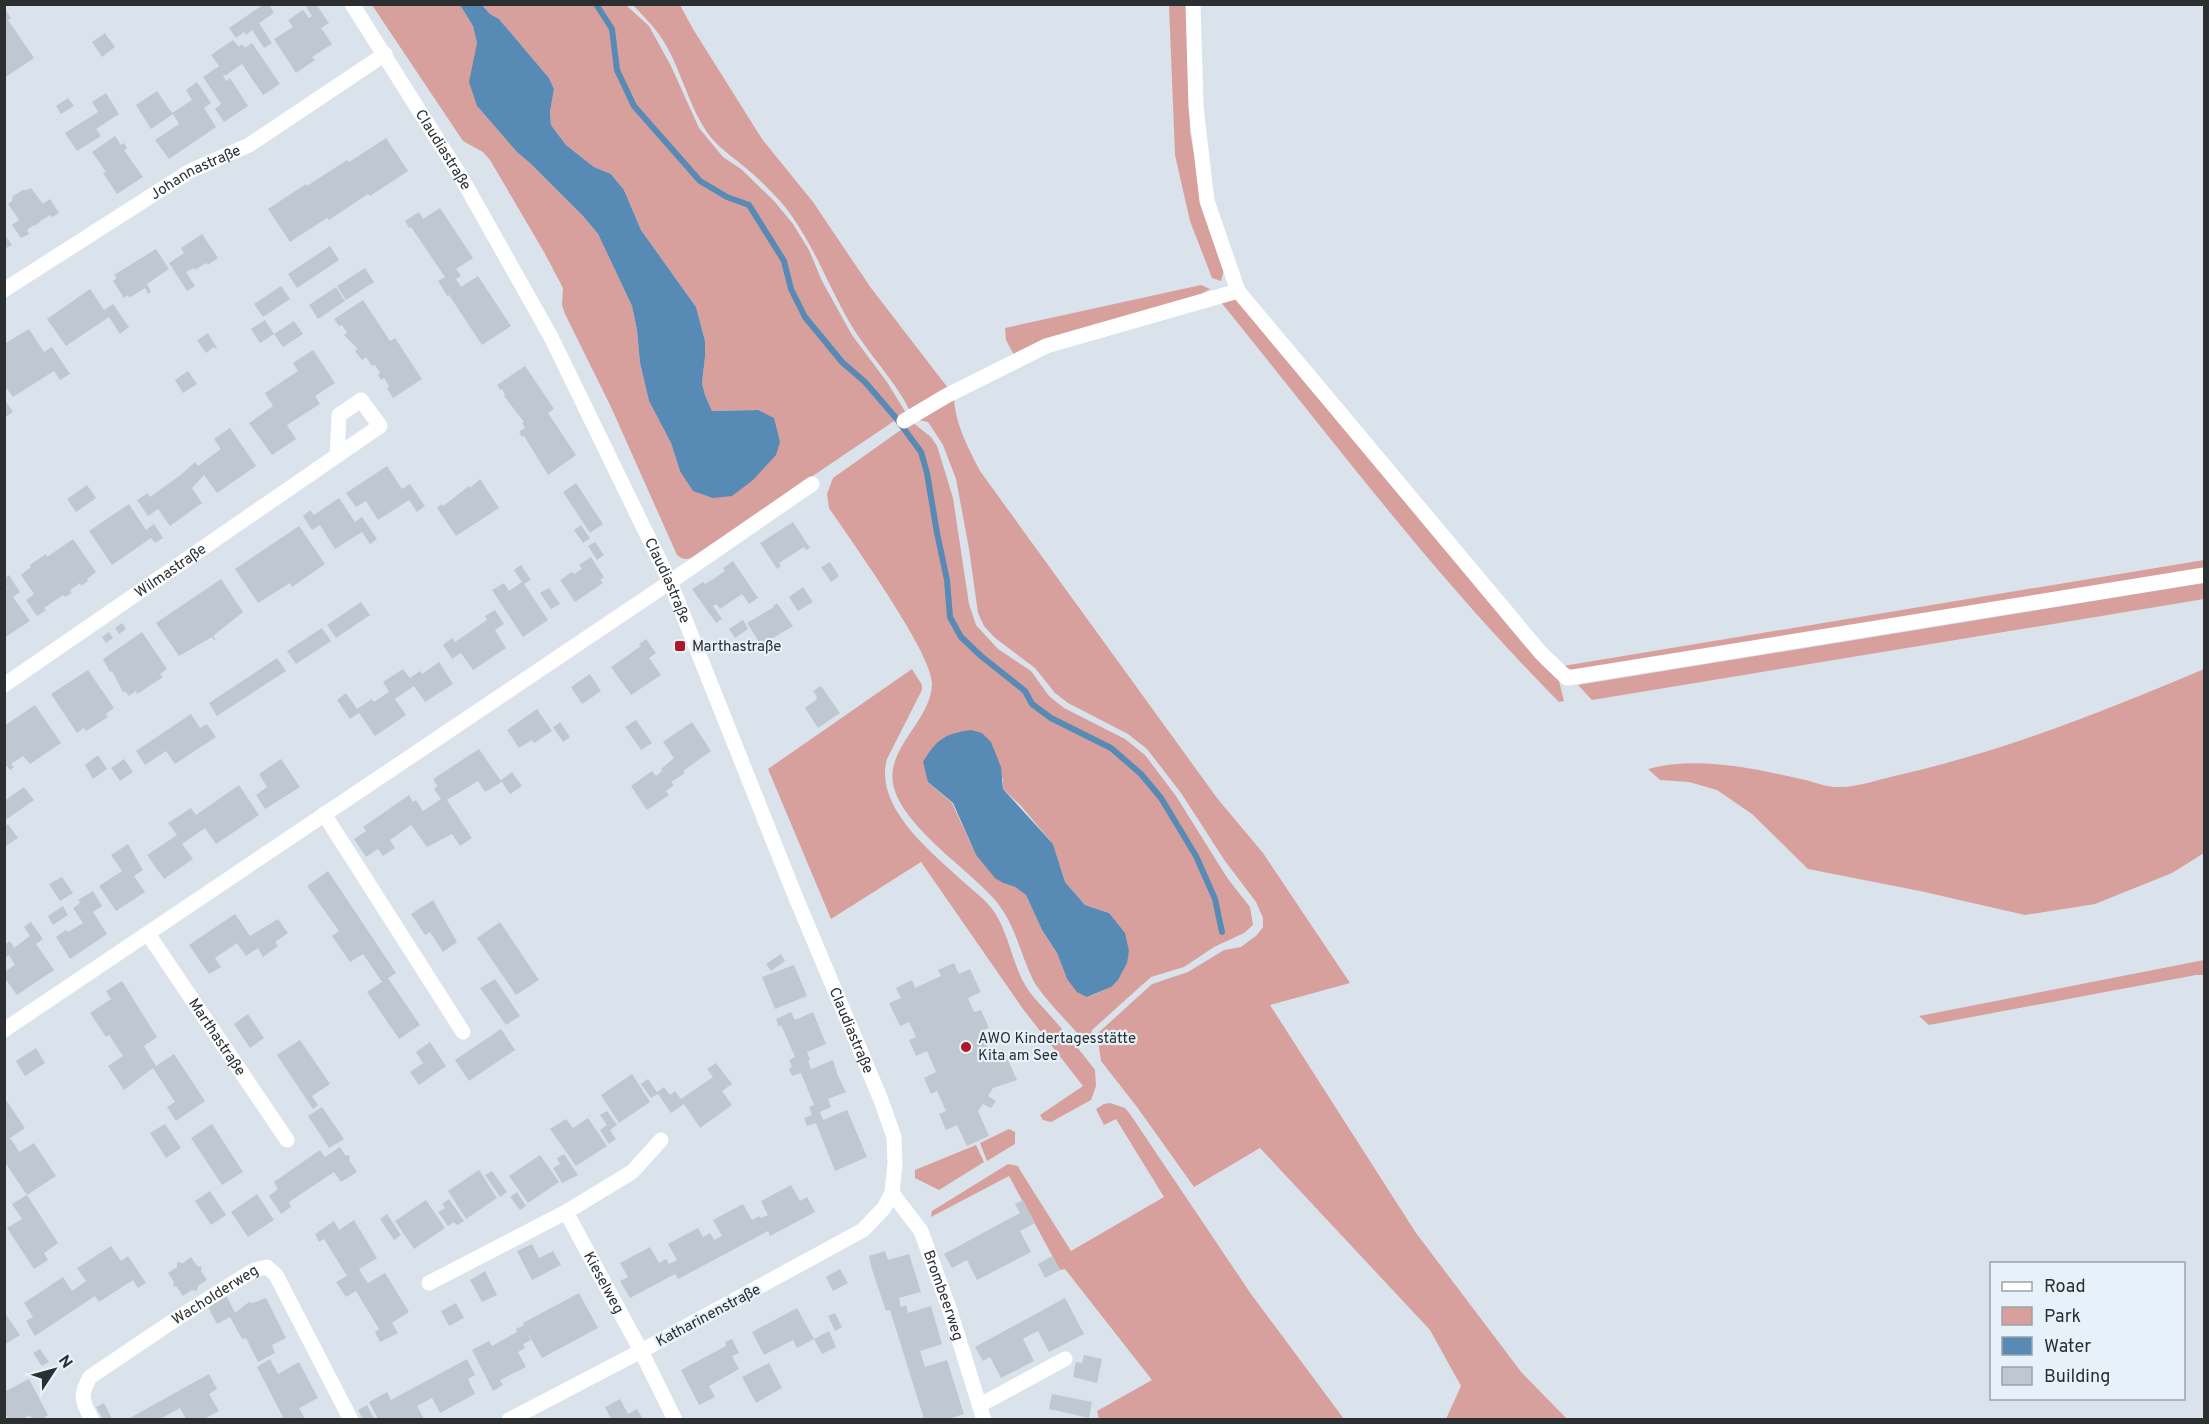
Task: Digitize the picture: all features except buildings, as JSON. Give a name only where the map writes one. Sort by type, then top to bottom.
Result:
[{"type":"street","name":"Claudiastraße","points":[[352,4],[461,177],[551,337],[670,582],[796,898],[881,1100],[894,1137],[896,1162],[892,1193]]},
{"type":"street","points":[[1193,4],[1196,107],[1207,201],[1238,291],[1540,651],[1567,678],[2205,575]]},
{"type":"street","name":"Johannastraße","points":[[4,290],[190,171],[249,145],[385,54]]},
{"type":"street","points":[[904,421],[946,396],[1046,346],[1238,291]]},
{"type":"street","name":"Wilmastraße","points":[[4,685],[337,456]]},
{"type":"street","points":[[4,1030],[812,484]]},
{"type":"street","points":[[324,814],[463,1032]]},
{"type":"street","name":"Marthastraße","points":[[148,934],[287,1140]]},
{"type":"street","points":[[429,1283],[566,1212],[632,1172],[661,1140]]},
{"type":"street","name":"Katharinenstraße","points":[[509,1419],[641,1351],[863,1230],[884,1208],[892,1193]]},
{"type":"street","name":"Brombeerweg","points":[[892,1193],[921,1231],[982,1412],[1065,1359]]},
{"type":"street","name":"Kieselweg","points":[[566,1212],[675,1419]]},
{"type":"street","name":"Wacholderweg","points":[[92,1419],[84,1404],[82,1391],[90,1377],[254,1270],[267,1267],[276,1275],[351,1419]]},
{"type":"green space","points":[[372,5],[460,5],[473,26],[477,43],[477,106],[517,152],[583,216],[598,234],[632,306],[640,363],[649,401],[671,443],[680,471],[758,410],[712,411],[702,383],[705,341],[696,307],[641,230],[624,190],[611,174],[594,167],[566,145],[551,125],[550,112],[554,89],[549,78],[499,19],[490,14],[482,5],[626,5],[649,26],[671,66],[699,128],[723,157],[741,169],[774,201],[793,224],[809,250],[822,281],[852,335],[887,382],[906,413],[691,558],[684,559],[677,555],[611,407],[565,314],[562,305],[563,288],[544,252],[490,160],[483,152],[463,141]]},
{"type":"green space","points":[[633,5],[680,5],[762,139],[813,202],[871,288],[948,388],[910,411],[897,388],[851,325],[792,216],[767,187],[720,147],[707,132],[693,107],[667,47],[655,29]]},
{"type":"green space","points":[[1169,5],[1186,5],[1190,132],[1203,202],[1225,266],[1221,281],[1212,278],[1190,221],[1175,155]]},
{"type":"green space","points":[[1201,285],[1210,289],[1199,295],[1014,355],[1006,340],[1005,328]]},
{"type":"green space","points":[[1237,296],[1541,664],[1559,681],[1564,701],[1559,702],[1514,655],[1427,556],[1220,301]]},
{"type":"green space","points":[[954,397],[960,426],[980,471],[1217,798],[1263,853],[1350,983],[1270,1005],[1416,1233],[1522,1373],[1567,1419],[1446,1419],[1461,1386],[1430,1330],[1260,1148],[1194,1187],[1101,1061],[1097,1034],[1152,984],[1188,972],[1224,950],[1241,947],[1257,935],[1263,927],[1263,918],[1256,902],[1225,861],[1181,793],[1147,749],[1128,734],[1068,703],[1055,693],[1035,668],[994,637],[984,626],[978,613],[956,479],[943,445],[928,422],[918,420]]},
{"type":"green space","points":[[912,422],[931,437],[937,446],[953,498],[969,604],[976,625],[998,649],[1031,671],[1049,696],[1064,708],[1125,739],[1145,755],[1176,796],[1228,879],[1250,907],[1253,925],[1244,933],[1214,947],[1184,967],[1151,977],[1092,1030],[1090,1039],[1086,1043],[1033,980],[1012,928],[1001,908],[982,887],[923,833],[900,803],[892,774],[901,748],[930,698],[932,684],[929,669],[905,623],[829,508],[827,494],[833,478]],"holes":[[[1003,778],[1003,789],[1021,806],[1053,844],[1065,882],[1085,905],[1109,913],[1129,951],[1124,969],[1116,981],[1104,990],[1087,997],[1067,979],[1057,953],[1042,930],[1026,895],[995,877],[976,855],[952,803],[928,782]]]},
{"type":"green space","points":[[2204,560],[2204,569],[1576,672],[1563,666]]},
{"type":"green space","points":[[2204,583],[2204,599],[1592,700],[1578,685]]},
{"type":"green space","points":[[912,669],[922,685],[922,690],[887,759],[885,776],[888,792],[905,824],[995,913],[1025,985],[1095,1070],[1096,1086],[1091,1100],[1051,1122],[1043,1120],[1040,1115],[1083,1086],[1023,1009],[921,862],[831,919],[768,769]]},
{"type":"green space","points":[[2204,669],[2204,853],[2172,873],[2095,904],[2025,915],[1808,869],[1752,814],[1717,790],[1689,782],[1660,780],[1648,769],[1686,764],[1724,765],[1763,771],[1827,786],[1853,786],[1942,764],[2018,741],[2094,714]]},
{"type":"green space","points":[[2204,960],[2204,975],[1929,1025],[1919,1016]]},
{"type":"green space","points":[[1110,1103],[1125,1108],[1130,1114],[1251,1294],[1344,1419],[1099,1419],[1097,1411],[1152,1380],[1065,1269],[1060,1270],[1009,1176],[931,1217],[932,1211],[1008,1164],[1018,1166],[1071,1251],[1164,1197],[1116,1119],[1104,1125],[1096,1109]]},
{"type":"green space","points":[[1009,1129],[1015,1132],[1015,1144],[987,1161],[980,1143]]},
{"type":"green space","points":[[976,1145],[984,1162],[939,1190],[915,1178],[915,1170]]},
{"type":"water","points":[[460,5],[482,5],[490,14],[499,19],[549,78],[554,89],[550,112],[551,125],[566,145],[594,167],[611,174],[624,190],[641,230],[696,307],[705,341],[702,383],[712,411],[758,410],[774,418],[780,442],[776,455],[753,480],[732,496],[713,498],[693,491],[680,471],[671,443],[649,401],[640,363],[632,306],[598,234],[583,216],[517,152],[477,106],[469,82],[477,43],[473,26]]},
{"type":"water","points":[[971,730],[982,733],[991,742],[1001,767],[1003,789],[1053,844],[1065,882],[1085,905],[1109,913],[1125,933],[1129,951],[1127,963],[1118,980],[1111,987],[1087,997],[1077,992],[1067,979],[1057,953],[1042,930],[1026,895],[995,878],[976,855],[953,803],[928,782],[923,762],[937,743],[954,733]]},
{"type":"waterway","points":[[596,4],[612,29],[617,70],[634,106],[700,181],[727,197],[749,205],[784,261],[791,289],[805,317],[842,362],[865,382],[896,418],[921,452],[947,580],[950,617],[961,637],[1025,691],[1032,704],[1051,718],[1111,748],[1141,774],[1161,798],[1196,856],[1215,899],[1222,932]]},
{"type":"place","name":"Marthastraße","points":[[680,646]]},
{"type":"place","name":"AWO Kindertagesstätte Kita am See","points":[[966,1047]]}]
